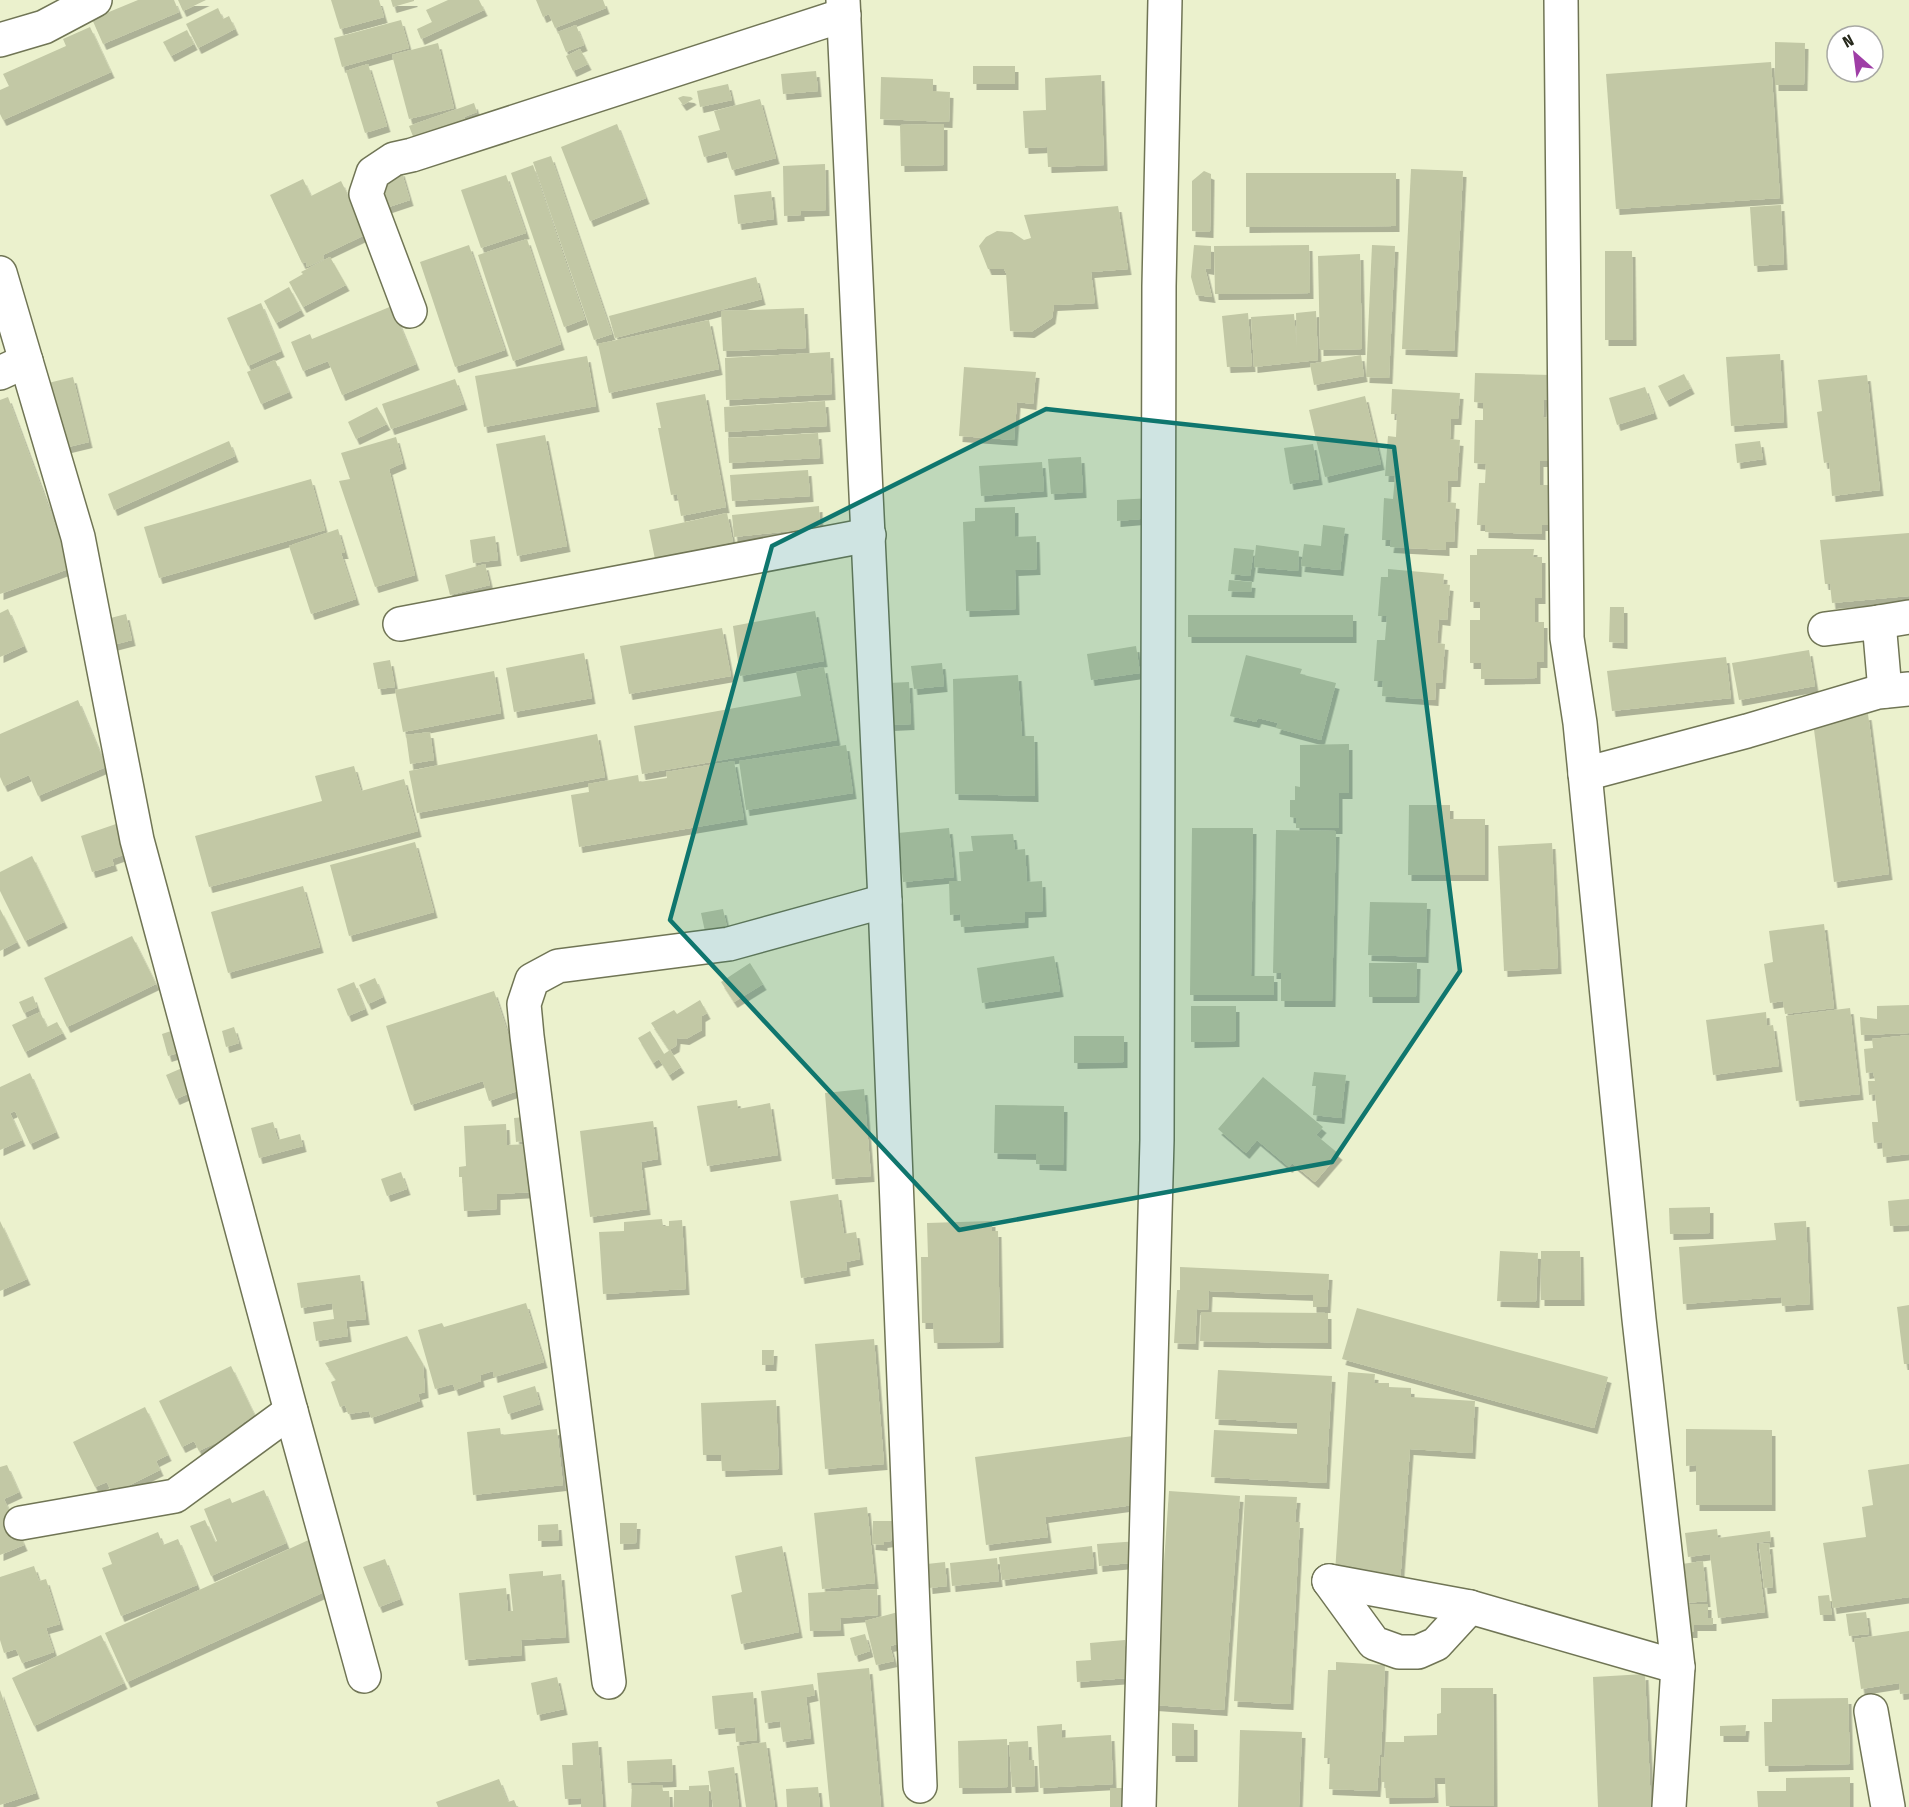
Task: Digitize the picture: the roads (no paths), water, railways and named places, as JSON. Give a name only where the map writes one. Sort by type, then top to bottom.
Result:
[{"type":"street","points":[[0,40],[44,27],[95,0]]},
{"type":"street","points":[[1139,1807],[1157,1140],[1159,286],[1165,0]]},
{"type":"street","points":[[1561,0],[1567,638],[1580,723],[1640,1331],[1678,1667],[1669,1807]]},
{"type":"street","points":[[410,311],[366,194],[373,173],[394,159],[424,152],[844,8],[885,901],[920,1786]]},
{"type":"street","points":[[0,273],[13,367],[78,537],[137,840],[364,1676]]},
{"type":"street","points":[[400,624],[869,535]]},
{"type":"street","points":[[1585,774],[1897,690],[1894,620],[1825,629]]},
{"type":"street","points":[[609,1682],[527,1036],[524,1004],[532,980],[558,966],[729,944],[885,901]]},
{"type":"street","points":[[21,1523],[175,1496],[291,1411]]},
{"type":"street","points":[[1470,1607],[1678,1667]]},
{"type":"street","points":[[1871,1710],[1888,1807]]}]
